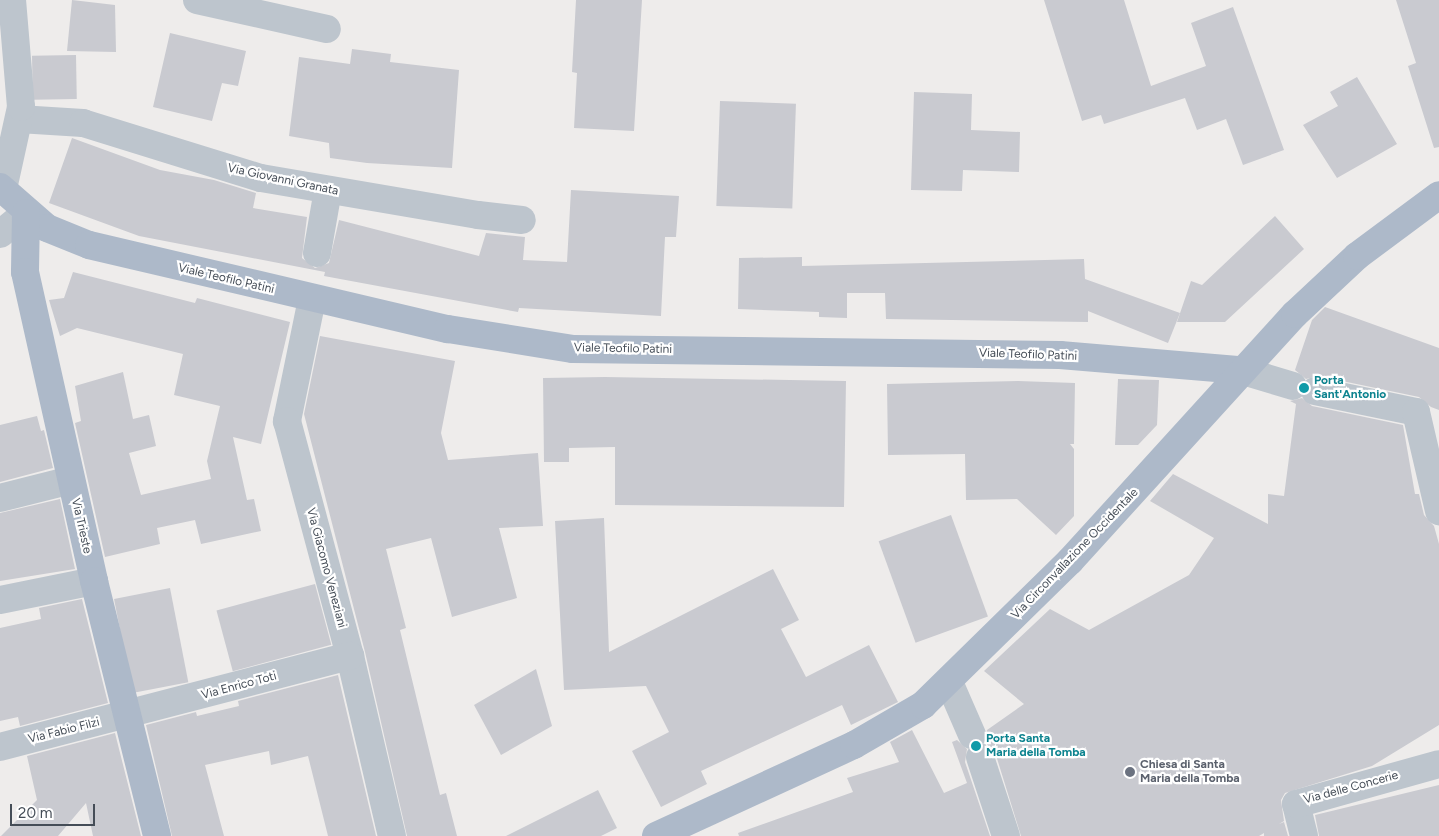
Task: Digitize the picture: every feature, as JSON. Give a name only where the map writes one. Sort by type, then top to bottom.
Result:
[{"type":"main road","name":"Viale Teofilo Patini","points":[[1,188],[26,213],[47,228],[88,246],[448,329],[572,349],[1060,355],[1240,370]]},
{"type":"main road","name":"Via Circonvallazione Occidentale","points":[[656,836],[863,740],[917,709],[949,682],[1076,554],[1240,370],[1357,256],[1439,196]]},
{"type":"main road","name":"Via Trieste","points":[[26,213],[25,272],[94,581],[157,836]]},
{"type":"street","points":[[1,188],[19,120],[12,0]]},
{"type":"street","points":[[197,0],[327,29]]},
{"type":"street","name":"Via Giovanni Granata","points":[[19,120],[83,123],[261,178],[522,220]]},
{"type":"street","points":[[317,253],[328,190]]},
{"type":"street","points":[[0,234],[26,213]]},
{"type":"street","name":"Via Giacomo Veneziani","points":[[312,299],[287,421],[350,656],[392,836]]},
{"type":"street","points":[[1240,370],[1304,388],[1416,412],[1437,496]]},
{"type":"street","points":[[0,498],[71,480]]},
{"type":"street","points":[[0,600],[94,581]]},
{"type":"street","name":"Via Enrico Toti","points":[[128,715],[350,656]]},
{"type":"street","points":[[949,682],[976,746],[1006,836]]},
{"type":"street","name":"Via Fabio Filzi","points":[[0,747],[128,715]]},
{"type":"street","name":"Via delle Concerie","points":[[1304,836],[1296,804],[1439,764]]},
{"type":"building","points":[[72,0],[115,5],[116,52],[67,51]]},
{"type":"building","points":[[576,0],[642,0],[634,131],[574,128],[577,73],[572,72]]},
{"type":"building","points":[[1044,0],[1124,0],[1151,86],[1206,66],[1191,23],[1233,7],[1284,150],[1243,165],[1226,119],[1197,130],[1185,98],[1104,124],[1101,115],[1082,121]]},
{"type":"building","points":[[1396,0],[1439,0],[1439,147],[1434,148],[1408,66],[1416,63]]},
{"type":"building","points":[[170,33],[246,51],[238,86],[222,83],[212,121],[153,107]]},
{"type":"building","points":[[352,49],[391,54],[390,62],[459,70],[452,168],[367,163],[330,158],[329,143],[289,136],[299,57],[350,64]]},
{"type":"building","points":[[76,55],[77,99],[33,100],[32,56]]},
{"type":"building","points":[[1357,77],[1397,144],[1337,178],[1303,125],[1338,106],[1330,92]]},
{"type":"building","points":[[914,92],[972,94],[971,130],[1020,132],[1019,172],[963,170],[962,191],[911,190]]},
{"type":"building","points":[[720,101],[796,104],[792,209],[716,206]]},
{"type":"building","points":[[72,138],[160,170],[214,180],[256,193],[253,208],[307,217],[302,258],[315,268],[329,263],[339,220],[479,256],[486,233],[525,237],[523,260],[567,262],[571,190],[679,196],[676,237],[665,237],[661,316],[519,308],[518,312],[324,276],[325,272],[139,236],[49,203]]},
{"type":"building","points":[[1275,216],[1304,249],[1225,322],[1177,322],[1191,281],[1202,285]]},
{"type":"building","points":[[802,257],[802,266],[1084,259],[1085,279],[1180,313],[1168,343],[1088,311],[1088,322],[886,319],[885,293],[847,293],[847,318],[819,317],[819,312],[738,309],[739,258]]},
{"type":"building","points":[[73,272],[195,303],[197,298],[290,322],[261,444],[233,437],[247,500],[254,499],[261,531],[201,544],[195,520],[157,528],[160,544],[105,557],[75,423],[81,421],[75,386],[123,372],[133,419],[149,415],[156,446],[129,453],[141,495],[211,479],[207,461],[220,406],[174,395],[183,354],[77,328],[60,336],[49,300],[64,298]]},
{"type":"building","points":[[1325,307],[1439,348],[1439,410],[1431,407],[1419,397],[1318,376],[1306,379],[1295,370],[1312,320]]},
{"type":"building","points":[[320,336],[455,361],[441,433],[448,460],[538,453],[543,526],[499,528],[517,598],[452,617],[431,538],[386,549],[406,628],[400,630],[440,795],[446,793],[457,836],[407,836],[365,652],[304,414]]},
{"type":"building","points":[[605,377],[846,381],[844,507],[615,505],[615,447],[569,448],[569,462],[544,462],[543,378]]},
{"type":"building","points":[[1118,379],[1159,380],[1157,425],[1138,445],[1115,445]]},
{"type":"building","points":[[1018,381],[1075,383],[1074,444],[1070,444],[1074,449],[1074,516],[1056,535],[1017,499],[966,500],[965,454],[888,455],[887,384]]},
{"type":"building","points":[[1302,398],[1312,406],[1403,425],[1415,494],[1419,494],[1424,515],[1434,526],[1439,544],[1439,725],[1372,766],[1285,793],[1281,800],[1284,821],[1279,824],[1284,822],[1288,836],[1264,836],[1264,833],[1259,836],[1021,836],[995,752],[985,743],[987,730],[1024,704],[984,671],[1050,609],[1089,630],[1189,575],[1214,538],[1150,501],[1173,474],[1268,524],[1268,494],[1284,496],[1296,404],[1290,401]]},
{"type":"building","points":[[37,416],[41,431],[44,430],[53,468],[0,482],[0,425]]},
{"type":"building","points":[[60,499],[75,569],[0,581],[0,513]]},
{"type":"building","points":[[951,515],[988,616],[916,643],[879,541]]},
{"type":"building","points":[[604,518],[609,652],[773,569],[799,620],[781,629],[806,677],[869,645],[898,702],[851,725],[842,705],[701,771],[707,784],[661,807],[632,751],[669,732],[646,686],[564,690],[555,521]]},
{"type":"building","points":[[315,584],[331,645],[233,671],[216,610]]},
{"type":"building","points":[[170,588],[188,682],[132,693],[114,599]]},
{"type":"building","points":[[82,599],[108,703],[20,726],[18,717],[0,721],[0,628],[41,619],[39,608]]},
{"type":"building","points":[[536,669],[552,726],[501,755],[474,705]]},
{"type":"building","points":[[338,675],[376,836],[328,836],[308,756],[271,765],[269,751],[205,765],[224,836],[172,836],[146,725],[196,712],[197,716],[239,706],[238,701]]},
{"type":"building","points":[[912,730],[944,793],[967,783],[952,742],[957,740],[967,749],[965,762],[990,836],[739,836],[738,833],[853,792],[847,778],[899,762],[890,742]]},
{"type":"building","points":[[115,733],[141,836],[93,836],[86,803],[58,836],[1,836],[37,800],[27,756]]},
{"type":"building","points":[[1439,785],[1439,836],[1319,836],[1315,815]]},
{"type":"building","points":[[598,790],[617,828],[601,836],[506,836]]},
{"type":"place","name":"Porta Sant'Antonio","points":[[1304,388]]},
{"type":"place","name":"Porta Santa Maria della Tomba","points":[[976,746]]},
{"type":"place","name":"Chiesa di Santa Maria della Tomba","points":[[1130,772]]}]
